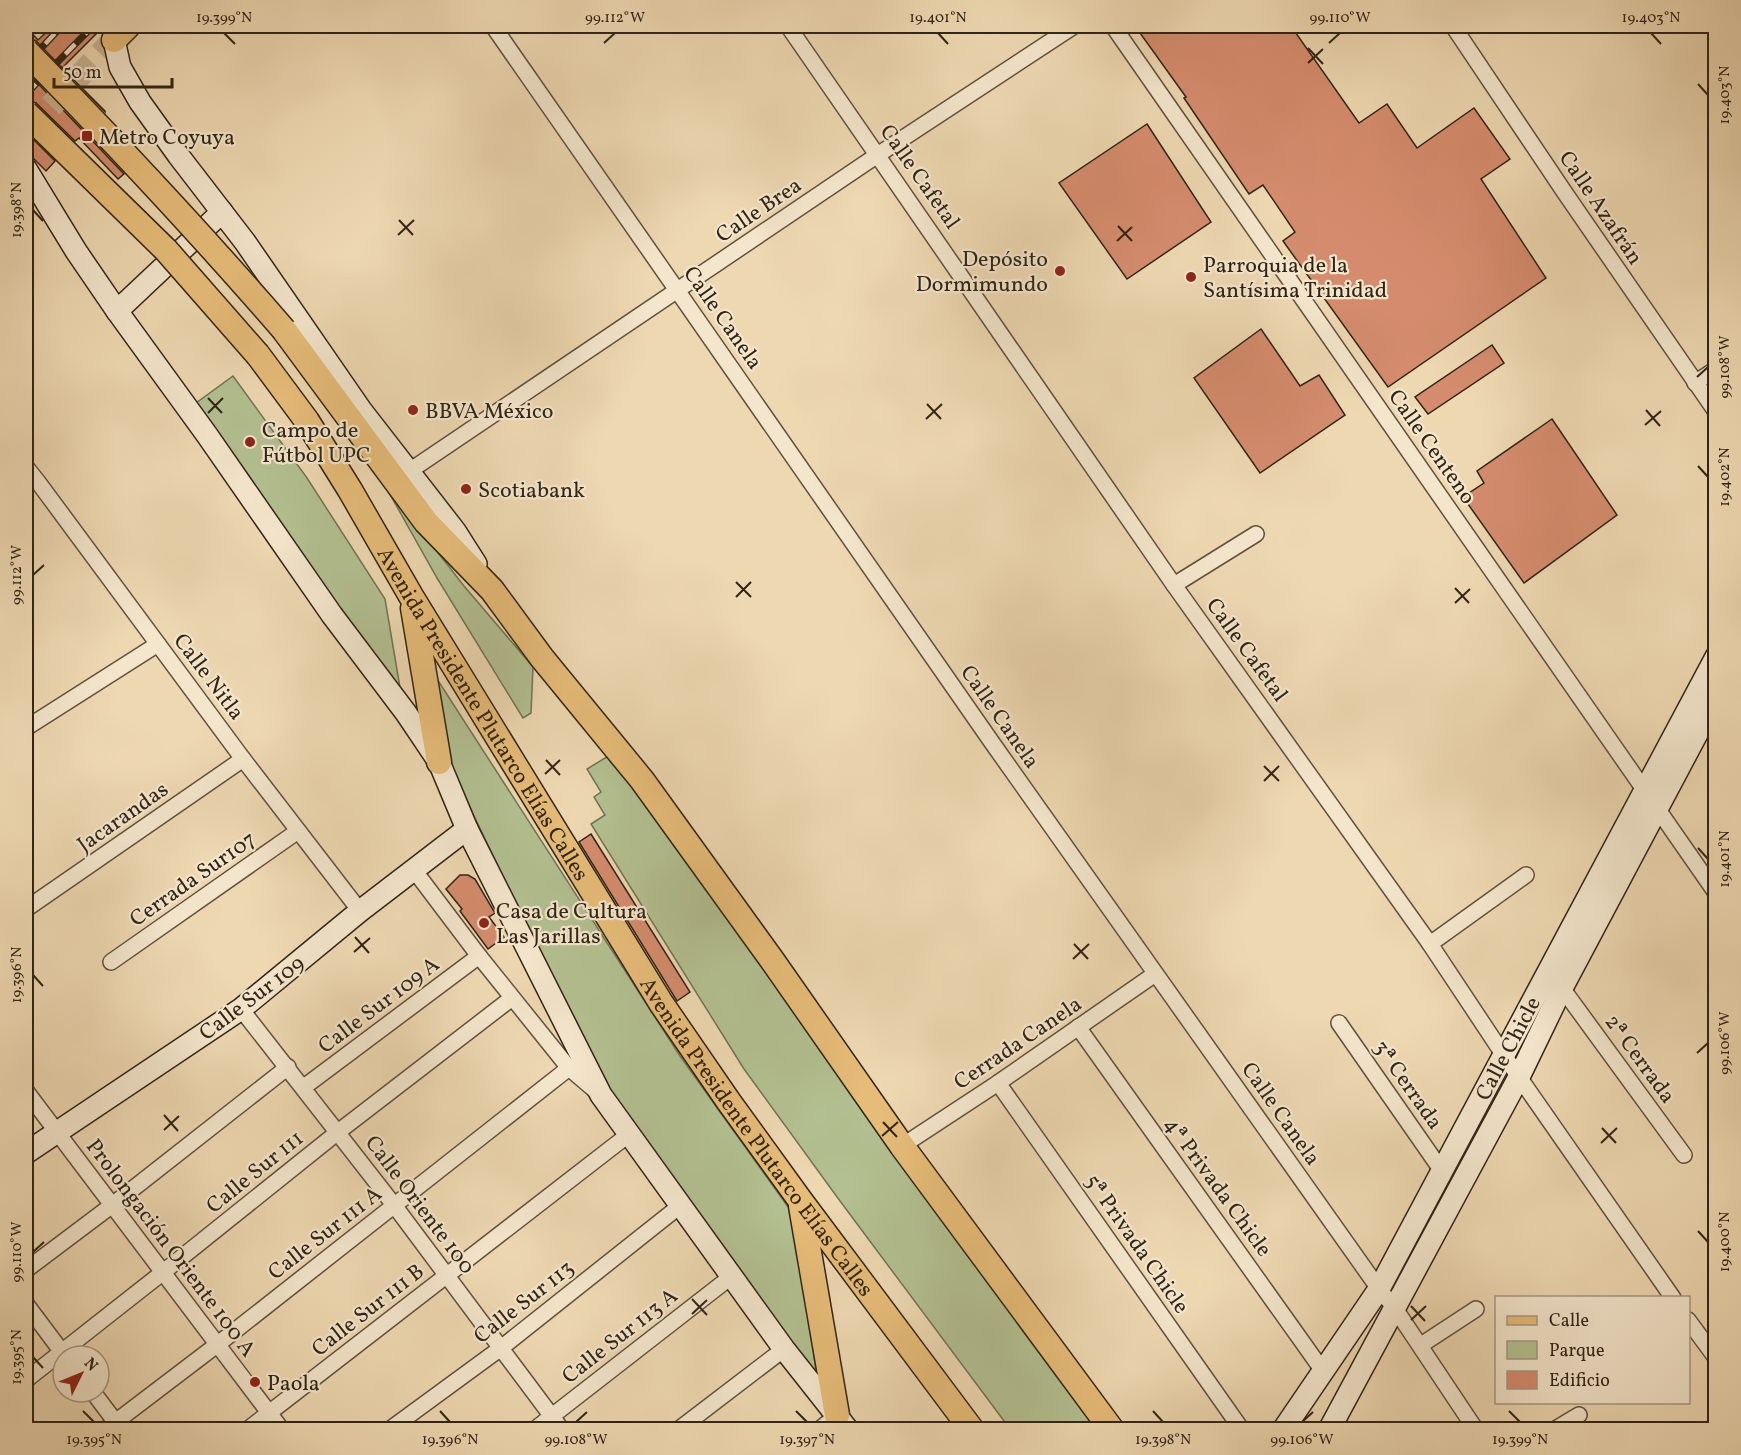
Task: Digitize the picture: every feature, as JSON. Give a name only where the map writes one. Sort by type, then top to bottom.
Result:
[{"type":"main road","points":[[26,51],[117,144],[284,330],[426,522],[492,590],[542,658],[642,780],[765,950],[902,1146],[1112,1430]]},
{"type":"main road","name":"Avenida Presidente Plutarco Elías Calles","points":[[26,113],[166,250],[258,355],[307,421],[411,596],[661,1003],[800,1200],[972,1430]]},
{"type":"main road","points":[[411,596],[439,762]]},
{"type":"main road","points":[[800,1200],[835,1425]]},
{"type":"street","name":"Calle Canela","points":[[493,26],[986,734],[1421,1345],[1476,1430]]},
{"type":"street","name":"Calle Cafetal","points":[[789,26],[1174,585],[1430,944],[1503,1054],[1672,1296]]},
{"type":"street","name":"Calle Brea","points":[[408,472],[879,154],[1074,26]]},
{"type":"street","name":"Calle Centeno","points":[[1113,26],[1716,893]]},
{"type":"street","name":"Calle Azafrán","points":[[1453,26],[1716,411]]},
{"type":"street","points":[[121,33],[114,49],[120,67],[140,102],[245,243],[362,410],[455,531],[492,590]]},
{"type":"street","points":[[26,169],[76,251],[117,311],[439,762],[467,829],[601,1095],[784,1348],[835,1425]]},
{"type":"street","points":[[117,311],[222,212]]},
{"type":"street","points":[[1695,383],[1716,369]]},
{"type":"street","name":"Calle Nitla","points":[[26,467],[243,759],[360,911]]},
{"type":"street","points":[[1174,585],[1256,534]]},
{"type":"street","points":[[26,728],[158,644]]},
{"type":"street","name":"Calle Chicle","points":[[1283,1430],[1379,1288],[1716,657]]},
{"type":"street","name":"Calle Chicle","points":[[1329,1430],[1519,1077],[1562,988],[1657,809],[1712,713]]},
{"type":"street","name":"Jacarandas","points":[[26,909],[243,759]]},
{"type":"street","name":"Calle Sur 109","points":[[26,1153],[241,1009],[360,911],[467,829]]},
{"type":"street","name":"Cerrada Sur107","points":[[111,962],[298,831]]},
{"type":"street","points":[[414,870],[479,956],[569,1068],[601,1095]]},
{"type":"street","points":[[1430,944],[1526,875]]},
{"type":"street","name":"Calle Sur 109 A","points":[[304,1087],[479,956]]},
{"type":"street","name":"Cerrada Canela","points":[[902,1146],[998,1083],[1155,974]]},
{"type":"street","name":"2ª Cerrada","points":[[1562,988],[1684,1155]]},
{"type":"street","name":"Calle Sur 111","points":[[76,1344],[338,1132],[512,998]]},
{"type":"street","name":"Calle Oriente 100","points":[[241,1009],[288,1066],[394,1205],[562,1430]]},
{"type":"street","name":"3ª Cerrada","points":[[1339,1023],[1442,1171]]},
{"type":"street","name":"4ª Privada Chicle","points":[[1078,1028],[1323,1371]]},
{"type":"street","points":[[26,1270],[288,1066]]},
{"type":"street","name":"Calle Sur 111 A","points":[[114,1427],[569,1068]]},
{"type":"street","name":"5ª Privada Chicle","points":[[998,1083],[1242,1430]]},
{"type":"street","name":"Prolongación Oriente 100 A","points":[[26,1091],[282,1430]]},
{"type":"street","name":"Calle Sur 111 B","points":[[247,1430],[628,1135]]},
{"type":"street","name":"Calle Sur 113","points":[[390,1430],[501,1348],[681,1205]]},
{"type":"street","name":"Calle Sur 113 A","points":[[534,1430],[732,1276]]},
{"type":"street","points":[[26,1304],[56,1344]]},
{"type":"street","points":[[1421,1345],[1476,1309]]},
{"type":"street","points":[[1690,1321],[1716,1358]]},
{"type":"street","points":[[678,1430],[784,1348]]},
{"type":"street","name":"Calle Sur 111","points":[[26,1380],[51,1363]]},
{"type":"street","points":[[100,1404],[114,1427]]},
{"type":"street","points":[[1554,1430],[1579,1415]]},
{"type":"green space","points":[[233,376],[307,478],[385,599],[403,705],[192,406]]},
{"type":"green space","points":[[383,482],[464,586],[533,667],[531,713],[523,718],[437,578]]},
{"type":"green space","points":[[437,679],[680,1056],[796,1218],[818,1386],[605,1090],[453,772]]},
{"type":"green space","points":[[610,755],[1102,1429],[1010,1429],[840,1201],[744,1069],[591,824],[605,815],[594,797],[601,792],[587,769]]},
{"type":"building","points":[[53,26],[104,26],[62,68],[36,41],[26,37],[26,27],[38,40]]},
{"type":"building","points":[[1135,26],[1291,26],[1359,123],[1387,104],[1417,148],[1474,108],[1510,159],[1481,179],[1546,278],[1388,387],[1283,241],[1295,232],[1263,185],[1249,194],[1184,98],[1186,97]]},
{"type":"building","points":[[26,71],[124,174],[118,179],[79,138],[75,141],[36,103],[26,99]]},
{"type":"building","points":[[1147,124],[1211,222],[1127,279],[1059,183]]},
{"type":"building","points":[[26,132],[55,161],[46,171],[26,151]]},
{"type":"building","points":[[1261,329],[1300,386],[1319,375],[1345,415],[1260,473],[1194,378]]},
{"type":"building","points":[[1492,345],[1504,363],[1428,414],[1415,397]]},
{"type":"building","points":[[1552,419],[1617,515],[1524,583],[1463,497],[1484,483],[1477,471]]},
{"type":"building","points":[[591,834],[690,992],[677,1001],[579,842]]},
{"type":"building","points":[[460,875],[468,875],[475,879],[495,913],[489,917],[504,937],[488,949],[446,889]]},
{"type":"tunnel","points":[[26,132],[114,40]]},
{"type":"railway","points":[[26,64],[62,26]]},
{"type":"railway","points":[[26,94],[93,26]]},
{"type":"place","name":"Metro Coyuya","points":[[87,136]]},
{"type":"place","name":"Depósito Dormimundo","points":[[1060,271]]},
{"type":"place","name":"Parroquia de la Santísima Trinidad","points":[[1191,277]]},
{"type":"place","name":"BBVA México","points":[[413,410]]},
{"type":"place","name":"Campo de Fútbol UPC","points":[[250,442]]},
{"type":"place","name":"Scotiabank","points":[[466,489]]},
{"type":"place","name":"Casa de Cultura Las Jarillas","points":[[484,923]]},
{"type":"place","name":"Paola","points":[[255,1382]]}]
